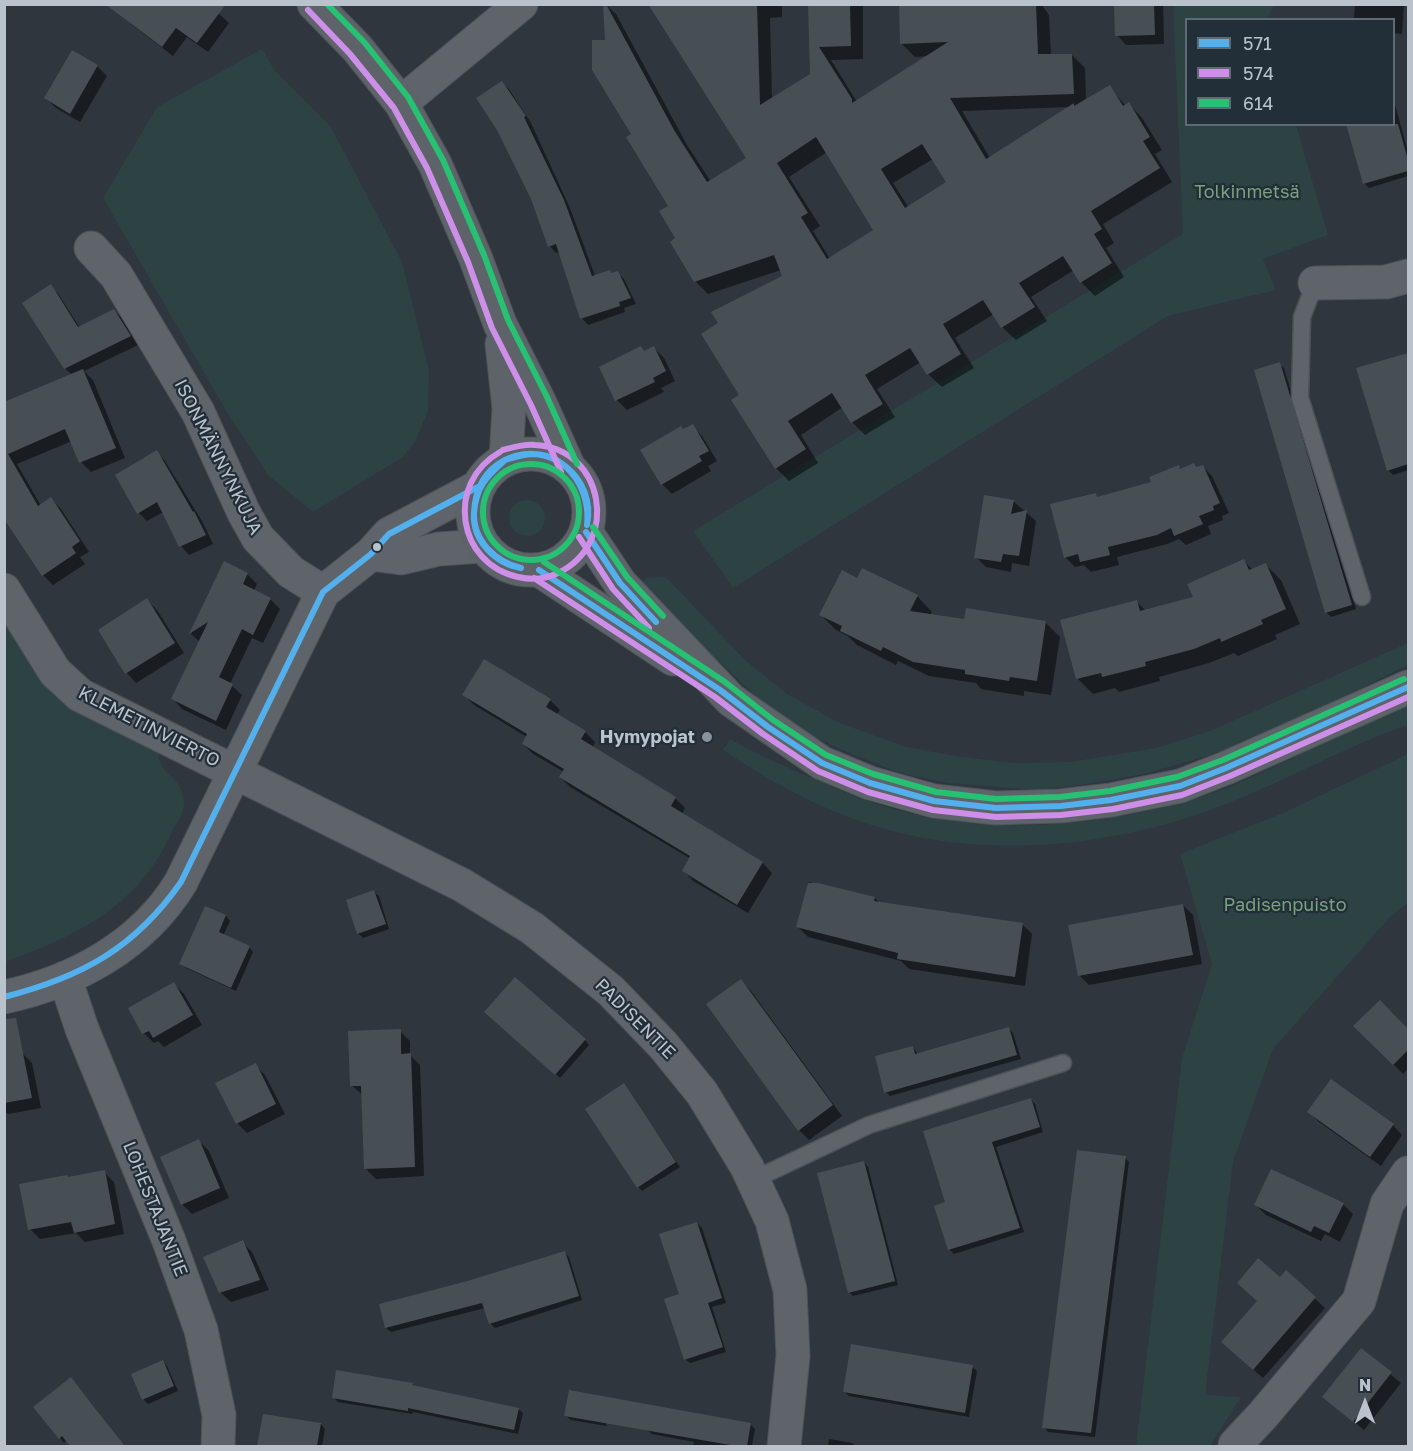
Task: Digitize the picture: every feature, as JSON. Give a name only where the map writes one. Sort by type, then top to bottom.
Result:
[{"type":"main road","points":[[314,4],[357,48],[401,103],[435,164],[476,259],[500,324],[539,401],[569,468]]},
{"type":"main road","points":[[500,324],[510,408],[506,459]]},
{"type":"main road","points":[[537,454],[555,459],[569,468],[579,479],[587,494],[590,513],[586,532],[579,546],[556,565],[538,570],[515,568],[493,556],[483,546],[473,520],[478,487],[487,474],[506,459],[520,455],[537,454]]},
{"type":"main road","points":[[586,532],[620,583],[720,690]]},
{"type":"main road","points":[[538,570],[720,690],[768,727],[822,763],[870,783],[934,801],[996,808],[1061,806],[1111,800],[1180,786],[1226,768],[1408,687]]},
{"type":"street","points":[[401,103],[521,4]]},
{"type":"street","name":"ISONMÄNNYNKUJA","points":[[91,248],[116,275],[198,412],[244,513],[258,538],[291,572],[323,592]]},
{"type":"street","points":[[1316,283],[1386,282],[1408,276]]},
{"type":"street","points":[[4,997],[23,993],[65,978],[109,956],[143,930],[166,904],[181,882],[323,592],[371,554],[389,534],[478,487]]},
{"type":"street","points":[[371,554],[401,558],[439,549],[483,546]]},
{"type":"street","name":"KLEMETINVIERTO","points":[[4,590],[55,672],[80,694],[235,771]]},
{"type":"street","name":"PADISENTIE","points":[[235,771],[462,885],[541,935],[611,991],[663,1045],[702,1093],[753,1180],[772,1221],[790,1290],[793,1356],[784,1446]]},
{"type":"street","name":"LOHESTAJANTIE","points":[[65,978],[82,1029],[169,1241],[201,1330],[219,1415],[218,1446]]},
{"type":"street","points":[[1235,1445],[1359,1301],[1386,1204],[1408,1173]]},
{"type":"lane","points":[[1316,283],[1302,317],[1300,398],[1362,597]]},
{"type":"lane","points":[[753,1180],[869,1125],[1064,1063]]},
{"type":"green space","name":"Tolkinmetsä","points":[[1173,5],[1274,5],[1268,18],[1185,18],[1185,126],[1296,126],[1328,235],[1263,259],[1276,290],[1168,316],[733,588],[693,531],[1183,234]]},
{"type":"green space","points":[[262,49],[275,71],[331,127],[402,262],[429,371],[428,411],[416,440],[403,457],[313,512],[268,475],[225,409],[103,198],[157,107]]},
{"type":"green space","points":[[527,500],[540,505],[545,518],[540,531],[527,536],[514,531],[509,518],[514,505]]},
{"type":"green space","points":[[663,577],[669,580],[744,659],[787,694],[840,723],[906,747],[962,757],[1014,763],[1070,762],[1156,748],[1210,731],[1408,643],[1408,665],[1265,735],[1211,755],[1144,774],[1038,790],[948,783],[900,773],[842,750],[810,735],[760,700],[636,584],[648,578]]},
{"type":"green space","points":[[9,624],[51,693],[158,747],[163,767],[180,787],[184,807],[156,861],[122,901],[79,930],[5,962],[4,627]]},
{"type":"green space","points":[[1408,706],[1408,725],[1221,806],[1131,833],[1084,841],[1037,845],[989,845],[942,841],[896,832],[851,818],[817,804],[769,779],[723,750],[730,739],[771,760],[848,793],[885,807],[910,813],[989,824],[1053,824],[1133,814],[1210,794],[1260,774],[1358,726]]},
{"type":"green space","name":"Padisenpuisto","points":[[1408,754],[1408,903],[1391,916],[1273,1049],[1233,1162],[1205,1395],[1241,1397],[1210,1446],[1136,1446],[1182,1058],[1212,964],[1180,854],[1283,813]]},
{"type":"building","points":[[105,4],[226,4],[197,43],[176,28],[162,47]]},
{"type":"building","points":[[603,4],[606,4],[674,130],[707,182],[746,158],[648,4],[757,4],[760,105],[810,74],[808,4],[850,4],[851,46],[819,47],[852,99],[852,103],[948,42],[900,44],[899,4],[1036,4],[1038,54],[1072,54],[1074,94],[950,98],[986,159],[1074,103],[1074,106],[1110,85],[1123,106],[1129,102],[1150,137],[1143,141],[1160,168],[1091,211],[1102,229],[1094,234],[1112,263],[1080,283],[1063,256],[1019,283],[1035,307],[1001,328],[983,300],[943,324],[961,354],[927,375],[910,348],[865,375],[883,404],[851,423],[832,393],[788,421],[806,449],[775,469],[731,400],[739,395],[701,334],[718,323],[711,312],[782,276],[774,255],[694,282],[670,242],[675,238],[659,211],[668,206],[626,137],[631,134],[592,70],[592,40],[605,40]],"holes":[[[816,137],[873,230],[827,259],[801,217],[808,213],[777,163]],[[922,144],[946,182],[905,208],[881,169]]]},
{"type":"building","points":[[1114,4],[1154,4],[1155,35],[1115,36]]},
{"type":"building","points":[[72,50],[98,65],[70,114],[44,98]]},
{"type":"building","points":[[502,81],[526,116],[524,117],[564,200],[592,276],[610,270],[611,273],[618,271],[631,298],[619,302],[620,306],[580,319],[556,244],[548,247],[531,199],[497,130],[476,98]]},
{"type":"building","points":[[1398,124],[1408,160],[1408,171],[1363,184],[1347,126],[1395,126]]},
{"type":"building","points":[[51,284],[78,327],[114,309],[131,336],[64,369],[22,303]]},
{"type":"building","points":[[641,346],[644,351],[654,346],[666,371],[653,378],[655,382],[615,401],[599,367]]},
{"type":"building","points":[[1408,353],[1408,464],[1387,471],[1356,368]]},
{"type":"building","points":[[1280,362],[1352,605],[1325,613],[1254,370]]},
{"type":"building","points":[[83,369],[116,448],[79,463],[65,429],[8,454],[38,506],[51,497],[80,541],[72,547],[76,553],[42,576],[4,519],[4,402]]},
{"type":"building","points":[[693,424],[709,451],[699,456],[702,461],[661,485],[640,450],[681,426],[683,429]]},
{"type":"building","points":[[157,450],[206,535],[179,547],[157,502],[137,514],[115,475]]},
{"type":"building","points":[[1194,463],[1196,467],[1203,465],[1220,503],[1213,506],[1214,510],[1199,516],[1203,524],[1174,536],[1171,528],[1157,535],[1108,547],[1110,555],[1080,562],[1078,554],[1064,558],[1050,504],[1096,493],[1097,497],[1151,482],[1149,477],[1179,465],[1180,469]]},
{"type":"building","points":[[984,495],[1014,500],[1011,514],[1027,510],[1019,556],[1003,554],[1001,562],[974,558]]},
{"type":"building","points":[[1244,559],[1249,570],[1266,563],[1286,609],[1261,620],[1263,624],[1221,642],[1220,638],[1194,649],[1145,662],[1146,666],[1102,677],[1101,673],[1076,679],[1060,620],[1137,600],[1140,611],[1193,597],[1187,584]]},
{"type":"building","points":[[224,561],[248,573],[243,584],[271,598],[253,635],[242,629],[219,677],[233,684],[216,721],[171,699],[208,622],[189,634]]},
{"type":"building","points":[[862,568],[918,595],[910,611],[964,619],[966,608],[1046,621],[1037,681],[1010,677],[1009,681],[965,674],[965,670],[913,662],[883,647],[881,651],[840,631],[842,626],[819,615],[842,570],[857,578]]},
{"type":"building","points":[[147,598],[175,643],[125,674],[98,630]]},
{"type":"building","points":[[484,659],[551,699],[546,707],[586,731],[581,739],[676,797],[671,806],[763,862],[737,905],[682,871],[690,856],[559,777],[564,769],[522,744],[527,734],[462,695]]},
{"type":"building","points":[[808,883],[818,883],[875,897],[874,901],[1023,923],[1015,977],[897,959],[898,953],[796,927]]},
{"type":"building","points":[[374,890],[386,924],[357,934],[346,900]]},
{"type":"building","points":[[1183,904],[1193,955],[1078,976],[1068,925]]},
{"type":"building","points":[[205,906],[226,915],[219,932],[250,946],[231,988],[179,964]]},
{"type":"building","points":[[515,977],[586,1039],[555,1075],[484,1012]]},
{"type":"building","points":[[741,979],[833,1105],[798,1131],[706,1004]]},
{"type":"building","points":[[174,982],[193,1015],[153,1038],[149,1031],[142,1034],[128,1008]]},
{"type":"building","points":[[1380,1000],[1408,1029],[1408,1050],[1393,1065],[1353,1026]]},
{"type":"building","points":[[16,1018],[32,1098],[4,1103],[4,1019]]},
{"type":"building","points":[[1009,1027],[1017,1055],[884,1093],[875,1056],[913,1046],[915,1054]]},
{"type":"building","points":[[401,1029],[401,1054],[411,1053],[415,1167],[364,1169],[361,1086],[350,1086],[348,1031]]},
{"type":"building","points":[[256,1063],[276,1104],[236,1124],[215,1083]]},
{"type":"building","points":[[1331,1079],[1394,1124],[1370,1157],[1307,1112]]},
{"type":"building","points":[[624,1083],[676,1162],[637,1188],[585,1109]]},
{"type":"building","points":[[1031,1098],[1040,1127],[992,1142],[1020,1228],[948,1250],[934,1206],[945,1202],[923,1131]]},
{"type":"building","points":[[199,1139],[220,1188],[181,1205],[160,1157]]},
{"type":"building","points":[[1077,1150],[1126,1156],[1091,1433],[1042,1428]]},
{"type":"building","points":[[864,1161],[895,1281],[848,1293],[817,1173]]},
{"type":"building","points":[[1271,1169],[1344,1203],[1329,1233],[1314,1226],[1311,1232],[1254,1205]]},
{"type":"building","points":[[105,1170],[115,1224],[74,1233],[71,1222],[28,1230],[19,1184]]},
{"type":"building","points":[[697,1222],[722,1298],[708,1303],[723,1347],[684,1360],[664,1299],[679,1294],[659,1234]]},
{"type":"building","points":[[243,1240],[260,1280],[219,1293],[203,1257]]},
{"type":"building","points":[[565,1251],[579,1296],[489,1324],[482,1303],[385,1328],[379,1304],[464,1282]]},
{"type":"building","points":[[1258,1258],[1280,1277],[1286,1270],[1316,1297],[1253,1370],[1221,1342],[1257,1301],[1237,1283]]},
{"type":"building","points":[[851,1344],[973,1365],[965,1413],[843,1392]]},
{"type":"building","points":[[1361,1348],[1392,1372],[1353,1422],[1322,1397]]},
{"type":"building","points":[[163,1360],[174,1386],[142,1400],[131,1374]]},
{"type":"building","points":[[336,1370],[413,1383],[412,1385],[519,1408],[514,1430],[408,1408],[408,1411],[332,1398]]},
{"type":"building","points":[[71,1377],[125,1446],[70,1446],[62,1436],[59,1439],[33,1407]]},
{"type":"building","points":[[569,1390],[751,1423],[747,1446],[564,1416]]},
{"type":"building","points":[[263,1414],[321,1423],[317,1446],[257,1446]]},
{"type":"transit line","name":"614","points":[[327,4],[364,42],[408,97],[443,160],[484,255],[508,320],[547,397],[577,464]]},
{"type":"transit line","name":"574","points":[[308,10],[350,54],[394,108],[427,168],[468,262],[492,328],[531,405],[561,472]]},
{"type":"transit line","name":"574","points":[[500,452],[482,466],[471,483],[465,502],[466,521],[471,540],[482,556],[497,569],[518,577],[549,577],[578,559],[591,541],[597,520],[596,499],[589,479],[577,462],[558,450],[535,445],[503,450]]},
{"type":"transit line","name":"571","points":[[505,460],[533,454],[546,456],[567,468],[581,489],[585,501],[587,525]]},
{"type":"transit line","name":"571","points":[[505,460],[521,455],[537,454],[566,467],[577,478],[584,492],[588,508],[587,525]]},
{"type":"transit line","name":"571","points":[[474,513],[476,497],[482,482],[491,470],[505,460]]},
{"type":"transit line","name":"571","points":[[474,513],[477,496],[483,483],[505,460]]},
{"type":"transit line","name":"614","points":[[531,464],[549,468],[565,478],[575,494],[579,512],[575,530],[565,546],[549,556],[531,560],[513,556],[497,546],[487,530],[483,512],[487,494],[497,478],[513,468],[531,464]]},
{"type":"transit line","name":"571","points":[[4,997],[58,980],[82,969],[104,957],[145,925],[181,882],[323,592],[371,554],[389,534],[478,487]]},
{"type":"transit line","name":"571","points":[[474,513],[477,533],[488,549],[503,561],[521,568]]},
{"type":"transit line","name":"571","points":[[474,513],[477,532],[487,549],[502,562],[521,568]]},
{"type":"transit line","name":"614","points":[[593,527],[627,577],[663,616]]},
{"type":"transit line","name":"571","points":[[586,532],[620,583],[656,622]]},
{"type":"transit line","name":"574","points":[[579,537],[613,589],[649,628]]},
{"type":"transit line","name":"614","points":[[544,562],[725,682],[773,720],[826,755],[873,774],[936,792],[996,799],[1060,797],[1110,791],[1177,777],[1223,760],[1404,679]]},
{"type":"transit line","name":"571","points":[[539,570],[720,690],[768,727],[822,763],[870,783],[934,801],[996,808],[1061,806],[1111,800],[1180,786],[1226,768],[1408,687]]},
{"type":"transit line","name":"574","points":[[534,578],[715,697],[763,734],[818,771],[868,792],[933,810],[996,817],[1061,815],[1113,809],[1182,795],[1408,697]]},
{"type":"place","name":"Hymypojat","points":[[707,737]]}]
